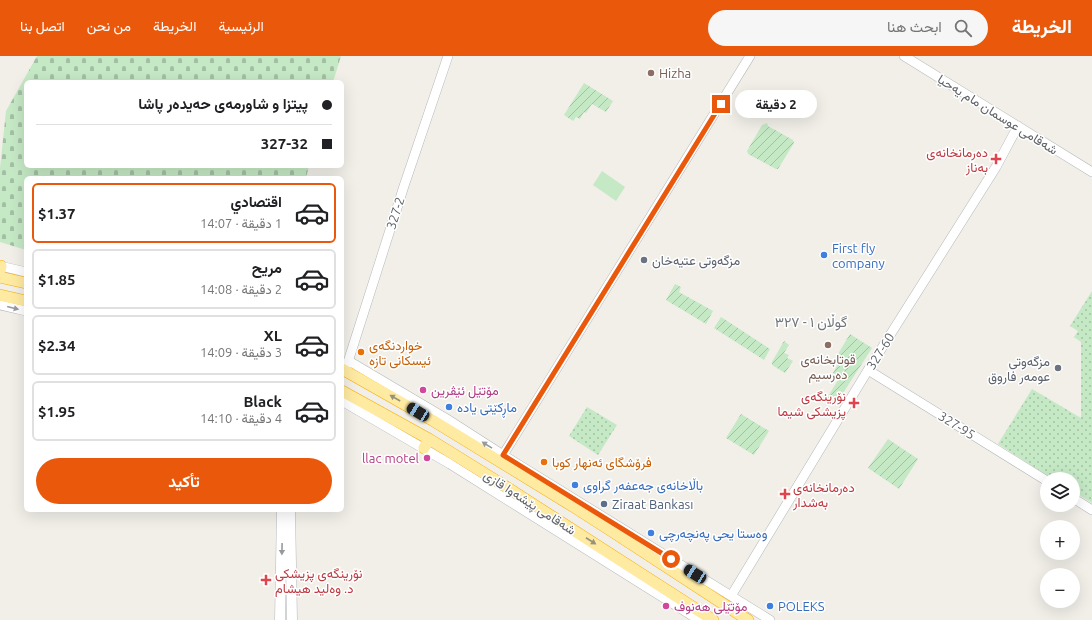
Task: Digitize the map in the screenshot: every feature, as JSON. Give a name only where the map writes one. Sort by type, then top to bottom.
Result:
[{"type":"highway","points":[[0,270],[24,282]]},
{"type":"highway","points":[[0,295],[24,301]]},
{"type":"highway","name":"شەقامی پێشەوا قازی","points":[[346,367],[610,530],[633,540],[724,606],[748,620]]},
{"type":"highway","name":"شەقامی پێشەوا قازی","points":[[344,392],[426,443],[500,483],[622,566],[713,620]]},
{"type":"highway","points":[[432,420],[447,419]]},
{"type":"highway","points":[[543,480],[547,491]]},
{"type":"highway","points":[[691,607],[717,616],[724,612],[724,606]]},
{"type":"main road","points":[[282,512],[280,619],[292,619],[290,512]]},
{"type":"street","name":"327-2","points":[[346,367],[404,186],[448,56]]},
{"type":"street","points":[[503,455],[750,56]]},
{"type":"street","name":"شەقامی عوسمان مام یەحیا","points":[[904,56],[1092,172]]},
{"type":"street","name":"327-60","points":[[731,596],[868,370],[996,167],[1018,126]]},
{"type":"street","points":[[0,270],[24,272]]},
{"type":"street","points":[[0,305],[24,311]]},
{"type":"street","points":[[346,367],[447,419],[543,480],[633,540],[770,620]]},
{"type":"street","name":"327-95","points":[[868,370],[1040,477]]},
{"type":"street","points":[[344,402],[426,443]]},
{"type":"street","points":[[1080,502],[1092,510]]},
{"type":"street","points":[[622,566],[671,603],[699,620]]},
{"type":"green space","points":[[37,56],[341,56],[334,80],[24,80],[24,168],[308,168],[306,176],[24,176],[24,249],[0,242],[0,168],[6,111]]},
{"type":"green space","points":[[584,83],[613,101],[606,112],[592,104],[586,113],[584,112],[580,119],[576,117],[573,121],[564,115]]},
{"type":"green space","points":[[767,123],[768,126],[793,140],[794,143],[778,169],[748,154],[747,151],[762,125]]},
{"type":"green space","points":[[602,171],[625,187],[616,201],[593,185]]},
{"type":"green space","points":[[675,284],[681,287],[679,292],[713,311],[706,324],[666,300]]},
{"type":"green space","points":[[1092,291],[1092,503],[1080,495],[1080,472],[1042,472],[998,444],[1032,389],[1081,418],[1081,342],[1074,337],[1078,331],[1070,326]]},
{"type":"green space","points":[[721,317],[770,349],[764,360],[714,328]]},
{"type":"green space","points":[[850,334],[872,348],[836,404],[827,398],[840,377],[833,373],[839,362],[835,359]]},
{"type":"green space","points":[[784,341],[789,345],[784,353],[789,355],[787,358],[793,361],[785,373],[772,365],[772,362]]},
{"type":"green space","points":[[587,407],[617,425],[598,455],[569,436]]},
{"type":"green space","points":[[741,414],[769,431],[754,455],[726,438]]},
{"type":"green space","points":[[888,439],[918,459],[899,489],[868,468]]},
{"type":"place","name":"Hizha","points":[[651,73]]},
{"type":"place","name":"دەرمانخانەی بەناز","points":[[996,159]]},
{"type":"place","name":"First fly company","points":[[824,255]]},
{"type":"place","name":"مزگەوتی عتیەخان","points":[[644,260]]},
{"type":"place","name":"قوتابخانەی دەرسیم","points":[[828,345]]},
{"type":"place","name":"خواردنگەی ئیسکانی تازە","points":[[361,352]]},
{"type":"place","name":"مزگەوتی عومەر فاروق","points":[[1058,368]]},
{"type":"place","name":"مۆتێل ئێڤرین","points":[[423,390]]},
{"type":"place","name":"نۆرینگەی پزیشکی شیما","points":[[854,403]]},
{"type":"place","name":"ماڕکێتی یادە","points":[[449,407]]},
{"type":"place","name":"llac motel","points":[[427,458]]},
{"type":"place","name":"فرۆشگای ئەنهار کوبا","points":[[544,462]]},
{"type":"place","name":"باڵاخانەی جەعفەر گراوی","points":[[575,485]]},
{"type":"place","name":"دەرمانخانەی بەشدار","points":[[785,494]]},
{"type":"place","name":"Ziraat Bankası","points":[[604,504]]},
{"type":"place","name":"وەستا یحی پەنچەرچی","points":[[651,533]]},
{"type":"place","name":"نۆرینگەی پزیشکی د. وەلید هیشام","points":[[266,580]]},
{"type":"place","name":"مۆتێلی هەنوف","points":[[666,606]]},
{"type":"place","name":"POLEKS","points":[[770,606]]},
{"type":"district","name":"گوڵان ١ - ٣٢٧","points":[[811,322]]},
{"type":"route","points":[[671,559],[503,455],[721,104]]}]
